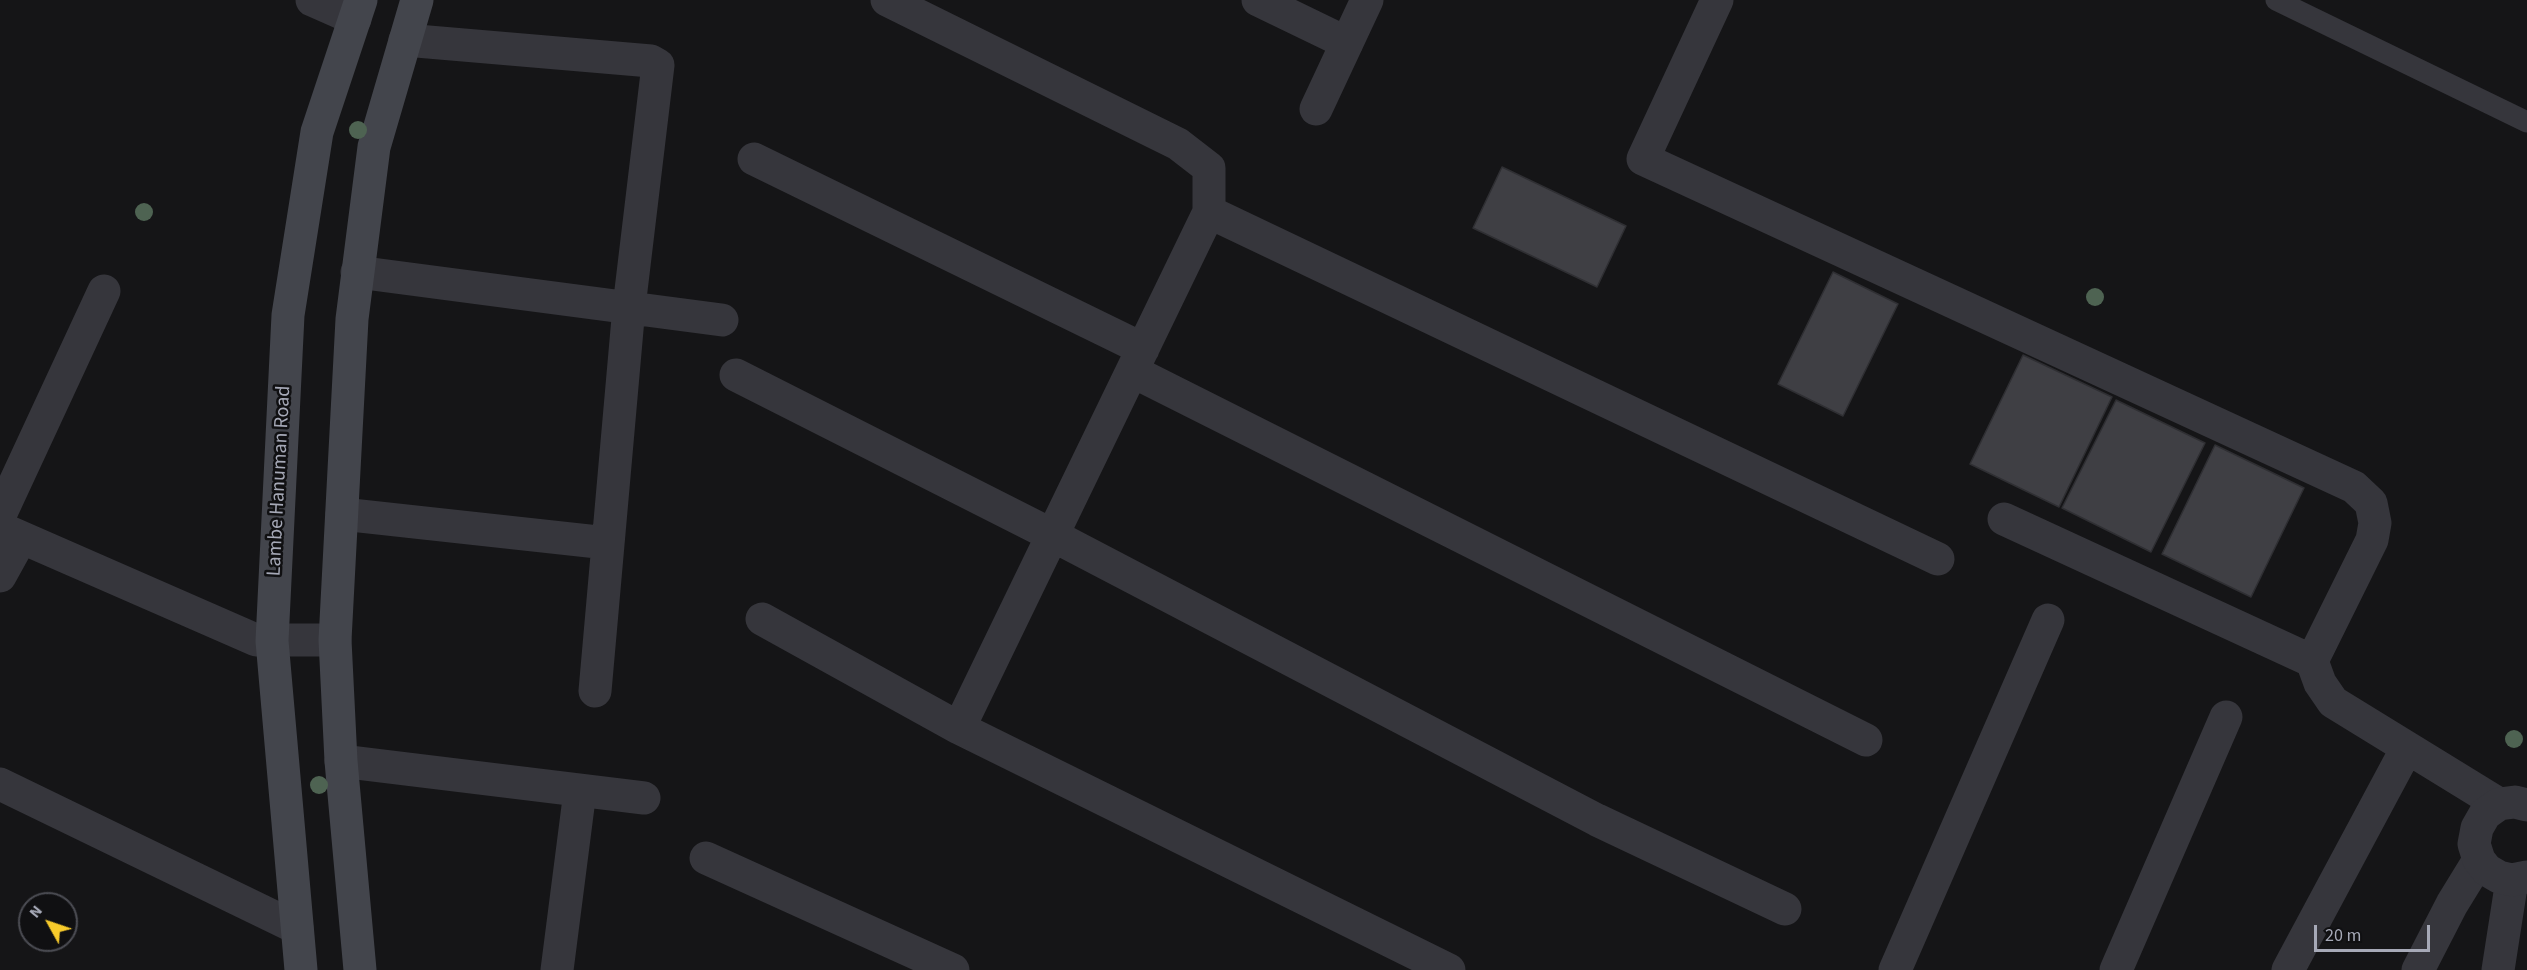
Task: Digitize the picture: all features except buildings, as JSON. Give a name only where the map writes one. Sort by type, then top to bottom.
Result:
[{"type":"main road","points":[[360,970],[341,761],[335,640],[352,319],[374,147],[417,0]]},
{"type":"main road","name":"Lambe Hanuman Road","points":[[301,970],[272,641],[288,315],[317,132],[358,10]]},
{"type":"street","points":[[312,0],[358,10]]},
{"type":"street","points":[[887,0],[1178,144],[1209,168],[1209,212],[959,728]]},
{"type":"street","points":[[1258,0],[1347,43]]},
{"type":"street","points":[[1316,109],[1367,0]]},
{"type":"street","points":[[1717,0],[1643,159],[2354,487],[2371,503],[2375,523],[2372,540],[2312,661]]},
{"type":"street","points":[[405,40],[651,61],[658,65],[629,307],[595,691]]},
{"type":"street","points":[[754,159],[1866,740]]},
{"type":"street","points":[[1209,212],[1938,559]]},
{"type":"street","points":[[357,272],[722,320]]},
{"type":"street","points":[[0,576],[7,527],[104,291]]},
{"type":"street","points":[[736,375],[1052,535],[1597,820],[1785,909]]},
{"type":"street","points":[[342,514],[607,543]]},
{"type":"street","points":[[2004,519],[2312,661],[2320,683],[2332,702],[2407,748],[2519,800]]},
{"type":"street","points":[[7,527],[256,640],[335,640]]},
{"type":"street","points":[[762,620],[959,728],[1449,970]]},
{"type":"street","points":[[1895,970],[2048,620]]},
{"type":"street","points":[[2116,970],[2226,717]]},
{"type":"street","points":[[2289,970],[2407,748]]},
{"type":"street","points":[[341,761],[644,798]]},
{"type":"street","points":[[0,784],[297,928]]},
{"type":"street","points":[[557,970],[580,791]]},
{"type":"street","points":[[2498,970],[2520,878],[2499,877],[2487,870],[2479,860],[2474,844],[2476,828],[2485,814],[2519,800]]},
{"type":"street","points":[[706,858],[953,970]]},
{"type":"street","points":[[2418,970],[2452,904],[2479,860]]},
{"type":"lane","points":[[2276,0],[2527,122]]}]
